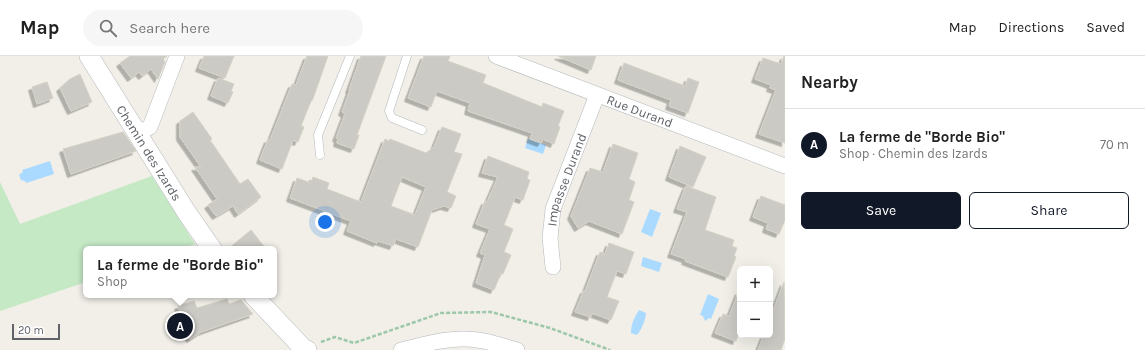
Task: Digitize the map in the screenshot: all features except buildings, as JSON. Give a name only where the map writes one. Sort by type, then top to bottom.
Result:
[{"type":"street","name":"Chemin des Izards","points":[[89,56],[187,213],[210,246]]},
{"type":"street","points":[[137,133],[150,127],[178,56]]},
{"type":"street","name":"Rue Durand","points":[[496,56],[785,166]]},
{"type":"street","name":"Impasse Durand","points":[[553,267],[550,238],[552,209],[597,95]]},
{"type":"street","points":[[256,298],[303,348],[307,350]]},
{"type":"street","points":[[401,350],[431,343],[465,339],[491,342],[517,350]]},
{"type":"lane","points":[[320,155],[318,135],[350,56]]},
{"type":"lane","points":[[407,56],[389,110],[392,118],[422,130]]},
{"type":"green space","points":[[152,176],[195,244],[189,246],[83,246],[83,283],[0,311],[0,182],[20,224]]},
{"type":"water","points":[[528,139],[546,145],[543,154],[525,148]]},
{"type":"water","points":[[50,161],[54,174],[26,183],[25,181],[21,180],[19,175],[23,172],[22,170]]},
{"type":"water","points":[[650,209],[661,213],[652,237],[641,232]]},
{"type":"water","points":[[643,257],[662,263],[659,272],[641,266]]},
{"type":"water","points":[[708,294],[719,299],[711,319],[709,318],[705,321],[703,316],[700,315]]},
{"type":"water","points":[[639,310],[646,313],[643,325],[637,335],[631,333],[631,330],[633,321]]},
{"type":"place","name":"La ferme de \"Borde Bio\"","points":[[180,326]]}]
